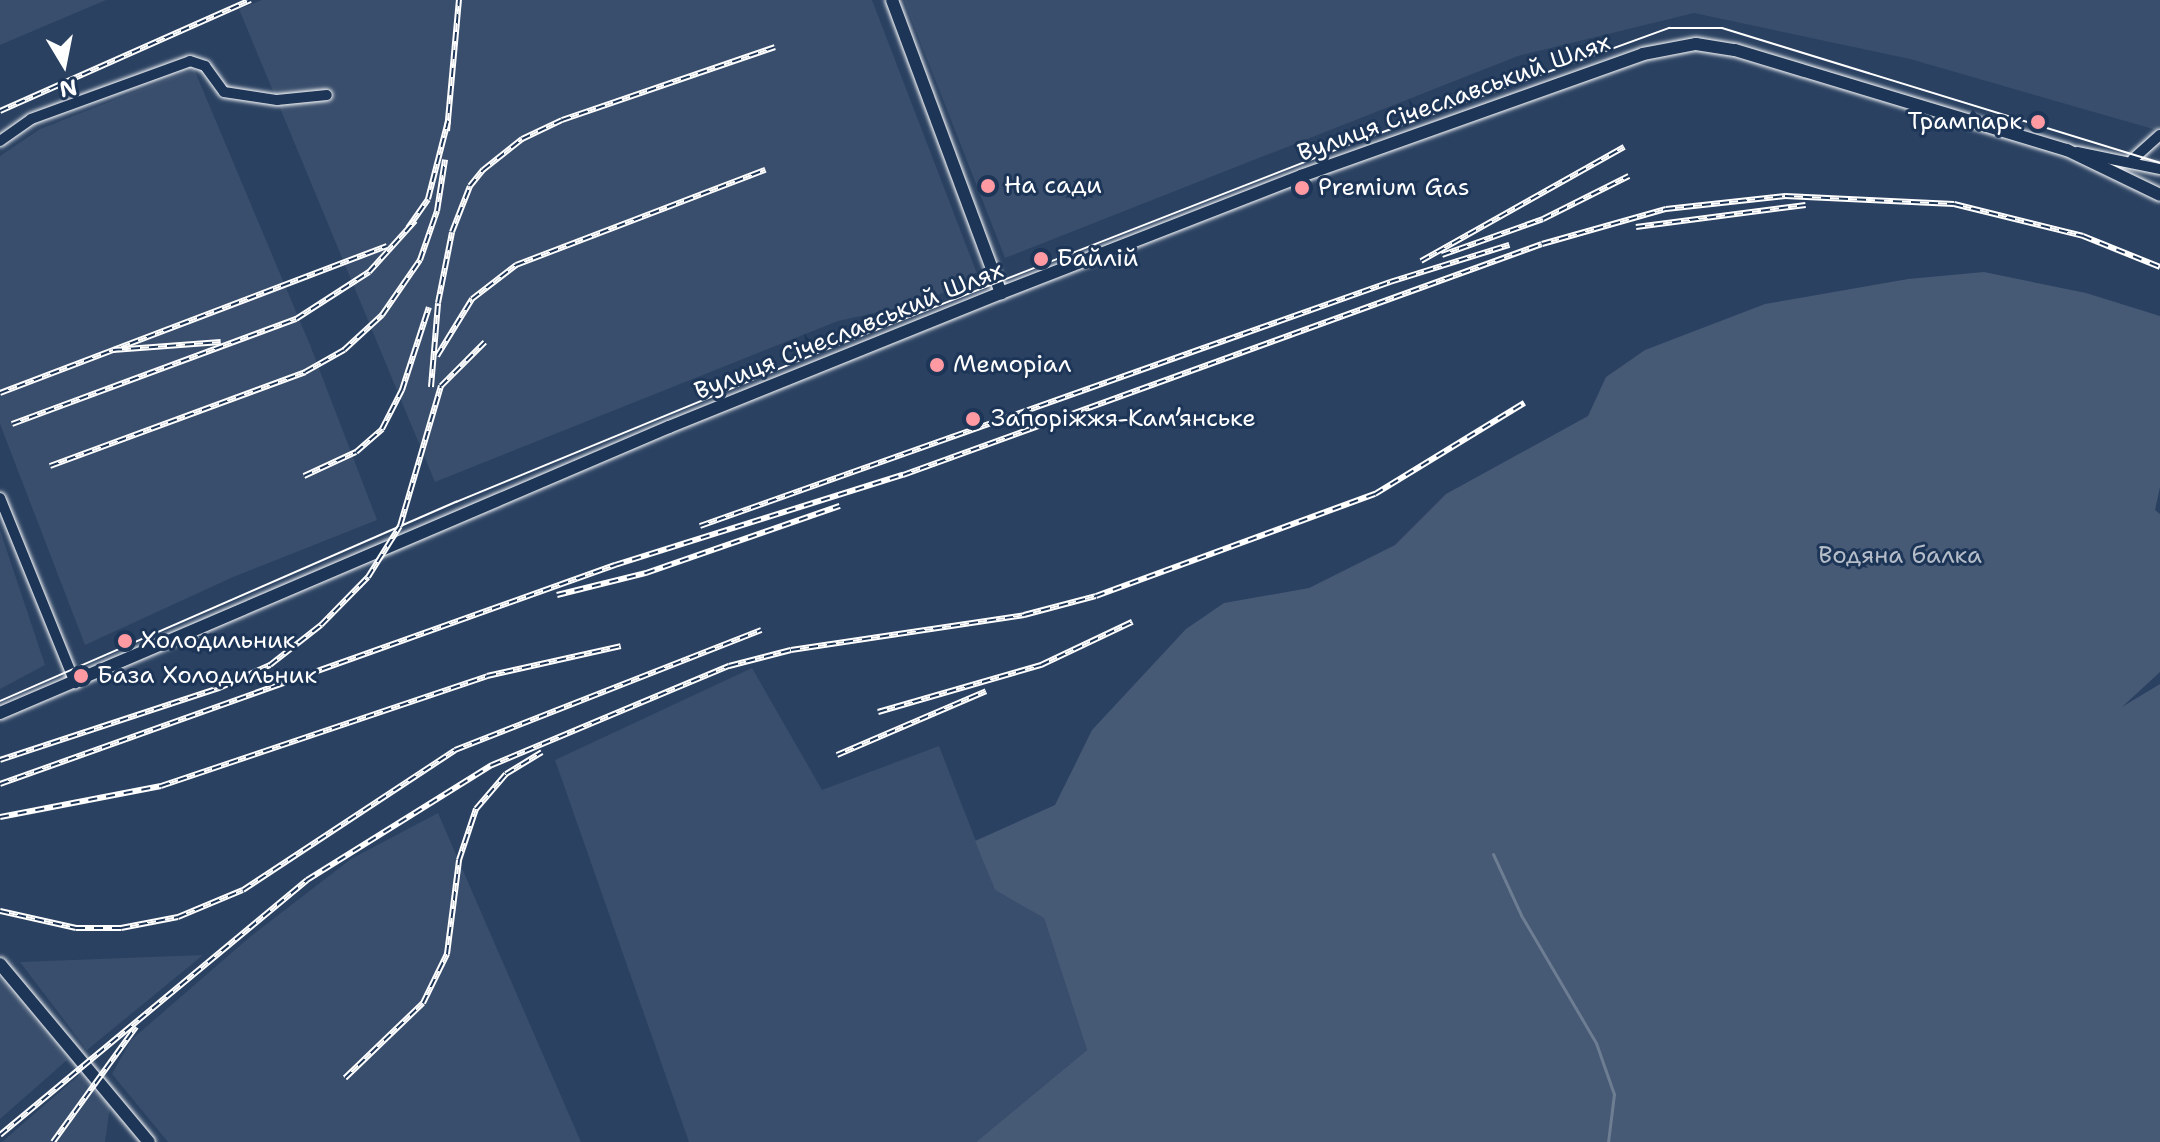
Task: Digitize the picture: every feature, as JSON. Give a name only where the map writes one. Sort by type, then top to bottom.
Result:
[{"type":"main road","points":[[892,0],[1001,293]]},
{"type":"main road","name":"Вулиця Січеславський Шлях","points":[[0,713],[654,433],[1001,293],[1612,63],[1685,45],[1735,50],[2067,150]]},
{"type":"main road","points":[[2067,150],[2160,195]]},
{"type":"main road","name":"Вулиця Січеславський Шлях","points":[[0,720],[75,683]]},
{"type":"main road","points":[[0,964],[149,1142]]},
{"type":"street","points":[[0,141],[31,119],[190,61],[205,66],[224,92],[277,100],[327,95]]},
{"type":"street","points":[[2133,159],[2160,135]]},
{"type":"street","points":[[2067,150],[2133,159],[2160,169]]},
{"type":"street","points":[[0,498],[75,683]]},
{"type":"shaded area","points":[[0,0],[106,0],[0,45]]},
{"type":"shaded area","points":[[262,0],[872,0],[979,279],[912,305],[838,321],[435,482],[239,9]]},
{"type":"shaded area","points":[[904,0],[2160,0],[2160,131],[1910,59],[1694,13],[1518,56],[1005,258]]},
{"type":"shaded area","points":[[194,69],[310,345],[377,520],[233,577],[85,645],[0,424],[0,156],[40,129]]},
{"type":"shaded area","points":[[0,530],[45,665],[0,689]]},
{"type":"shaded area","points":[[752,668],[822,790],[939,746],[995,890],[1044,917],[1087,1050],[976,1142],[689,1142],[555,760]]},
{"type":"shaded area","points":[[438,813],[581,1142],[168,1142],[112,1074],[131,1040],[251,936],[351,859]]},
{"type":"shaded area","points":[[203,955],[87,1050],[20,962]]},
{"type":"shaded area","points":[[0,978],[67,1060],[0,1119]]},
{"type":"shaded area","points":[[79,1075],[110,1106],[105,1142],[2,1142]]},
{"type":"green space","name":"Водяна балка","points":[[1984,272],[2086,293],[2160,316],[2160,487],[2155,510],[2160,514],[2160,672],[2122,707],[2160,684],[2160,1142],[976,1142],[1087,1050],[1044,918],[995,890],[975,841],[1055,805],[1092,730],[1186,629],[1224,603],[1309,588],[1395,545],[1446,494],[1588,416],[1606,377],[1645,350],[1765,304],[1908,279]]},
{"type":"waterway","points":[[1493,854],[1521,915],[1596,1043],[1614,1094],[1608,1142]]},
{"type":"tram line","points":[[0,701],[456,502],[812,355],[1361,140],[1669,28],[1722,28],[2160,163]]},
{"type":"railway","points":[[0,111],[250,0]]},
{"type":"railway","points":[[447,131],[459,0]]},
{"type":"railway","points":[[431,387],[438,303],[452,232],[470,186],[483,170],[522,139],[562,120],[775,47]]},
{"type":"railway","points":[[408,228],[428,199],[448,121]]},
{"type":"railway","points":[[1421,261],[1624,147]]},
{"type":"railway","points":[[50,466],[305,372],[344,350],[382,315],[420,260],[437,211],[445,160]]},
{"type":"railway","points":[[437,356],[472,299],[516,265],[765,170]]},
{"type":"railway","points":[[1442,255],[1543,219],[1629,176]]},
{"type":"railway","points":[[0,784],[615,565],[903,475],[1542,244],[1666,209],[1785,196],[1954,204],[2083,236],[2160,267]]},
{"type":"railway","points":[[1636,227],[1806,205]]},
{"type":"railway","points":[[12,424],[296,319],[369,272],[415,221]]},
{"type":"railway","points":[[700,526],[1390,282],[1509,245]]},
{"type":"railway","points":[[113,350],[387,246]]},
{"type":"railway","points":[[304,476],[356,452],[382,429],[402,390],[429,307]]},
{"type":"railway","points":[[0,393],[113,350],[221,342]]},
{"type":"railway","points":[[0,760],[219,688],[270,665],[321,625],[368,577],[400,526],[441,386],[485,342]]},
{"type":"railway","points":[[0,1135],[307,880],[492,765],[729,666],[791,650],[1024,615],[1096,596],[1375,494],[1524,403]]},
{"type":"railway","points":[[557,595],[646,573],[840,506]]},
{"type":"railway","points":[[878,712],[1041,665],[1132,622]]},
{"type":"railway","points":[[0,911],[76,928],[121,928],[178,917],[243,890],[455,750],[761,630]]},
{"type":"railway","points":[[0,817],[161,786],[487,676],[621,646]]},
{"type":"railway","points":[[837,755],[986,691]]},
{"type":"railway","points":[[345,1078],[423,1003],[447,954],[459,860],[476,809],[506,774],[542,752]]},
{"type":"railway","points":[[53,1142],[136,1027]]},
{"type":"place","name":"Трампарк","points":[[2038,122]]},
{"type":"place","name":"На сади","points":[[988,186]]},
{"type":"place","name":"Premium Gas","points":[[1302,188]]},
{"type":"place","name":"Байлій","points":[[1041,259]]},
{"type":"place","name":"Меморіал","points":[[937,365]]},
{"type":"place","name":"Запоріжжя-Кам’янське","points":[[973,419]]},
{"type":"place","name":"Холодильник","points":[[125,641]]},
{"type":"place","name":"База Холодильник","points":[[81,676]]}]
